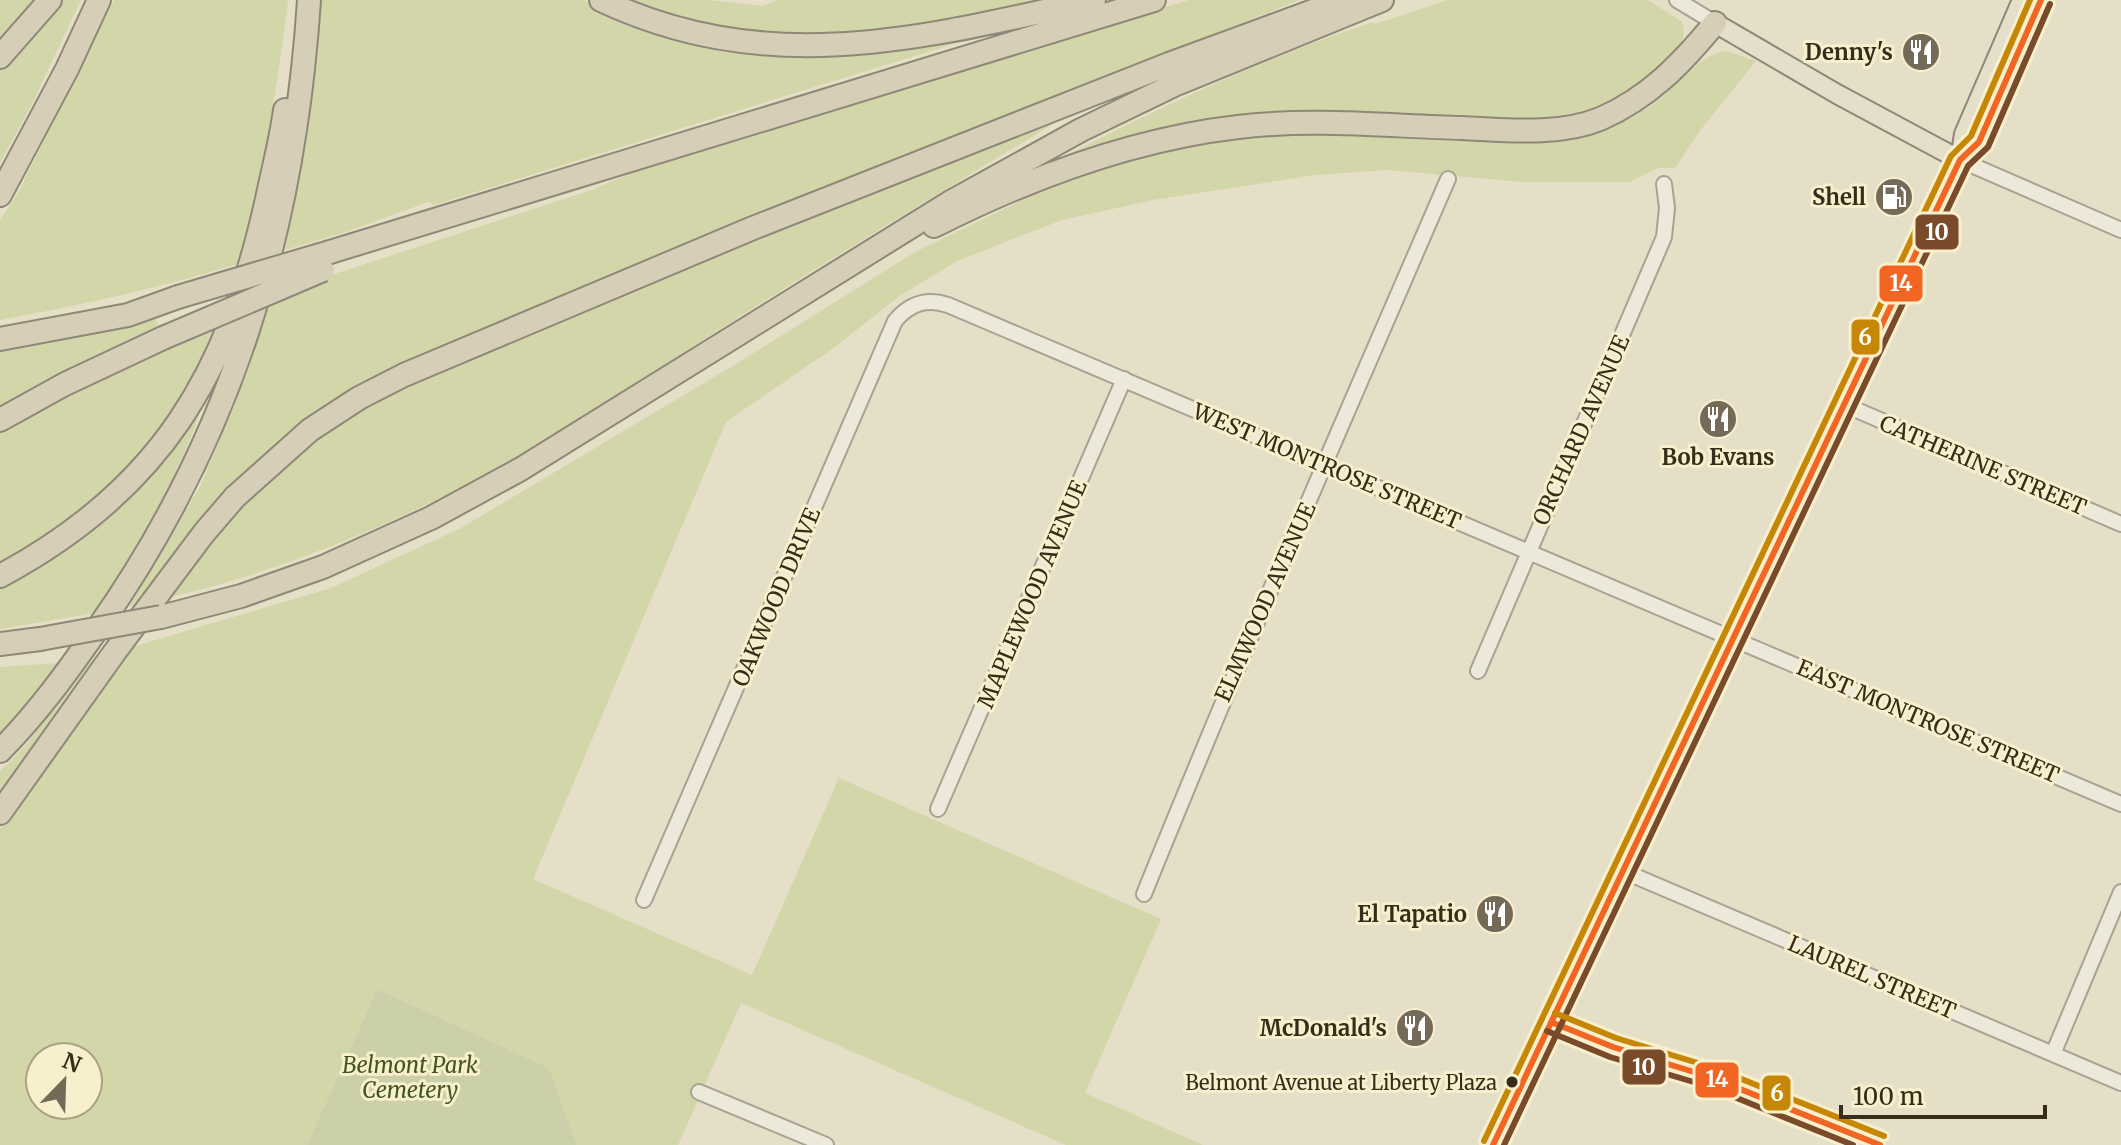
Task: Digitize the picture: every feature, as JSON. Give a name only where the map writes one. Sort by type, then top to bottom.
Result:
[{"type":"highway","points":[[0,57],[50,0]]},
{"type":"highway","points":[[0,195],[67,69],[99,0]]},
{"type":"highway","points":[[0,576],[40,554],[110,502],[162,446],[204,383],[234,315],[253,260],[285,116],[298,0]]},
{"type":"highway","points":[[0,751],[68,672],[119,599],[177,500],[225,396],[256,306],[288,183],[309,0]]},
{"type":"highway","points":[[601,0],[639,17],[711,38],[794,47],[889,40],[975,27],[1094,0]]},
{"type":"highway","points":[[0,339],[128,315],[178,297],[326,261],[538,189],[1154,0]]},
{"type":"highway","points":[[0,813],[114,653],[235,497],[298,440],[359,398],[753,228],[1182,59],[1343,0]]},
{"type":"highway","points":[[0,656],[241,596],[323,567],[431,518],[521,469],[949,203],[1081,130],[1174,85],[1382,0]]},
{"type":"highway","points":[[711,351],[753,340],[936,225],[1048,177],[1099,160],[1165,141],[1239,127],[1337,124],[1522,130],[1585,123],[1627,106],[1652,91],[1715,23]]},
{"type":"highway","points":[[0,420],[65,384],[326,261]]},
{"type":"highway","points":[[0,644],[35,646]]},
{"type":"main road","points":[[1493,1145],[1960,160],[1964,134],[2022,0]]},
{"type":"main road","points":[[1960,160],[1979,142],[2041,0]]},
{"type":"main road","points":[[1715,23],[1837,94],[1960,160]]},
{"type":"street","points":[[1677,0],[1715,23]]},
{"type":"street","points":[[1960,160],[2121,230]]},
{"type":"street","name":"ELMWOOD AVENUE","points":[[1144,894],[1222,701],[1448,179]]},
{"type":"street","name":"ORCHARD AVENUE","points":[[1478,671],[1664,237],[1667,208],[1664,184]]},
{"type":"street","name":"WEST MONTROSE STREET","points":[[918,303],[930,301],[948,305],[1734,639]]},
{"type":"street","name":"OAKWOOD DRIVE","points":[[644,900],[895,321],[902,312],[918,303]]},
{"type":"street","name":"MAPLEWOOD AVENUE","points":[[938,809],[1124,379]]},
{"type":"street","name":"CATHERINE STREET","points":[[1845,405],[2121,524]]},
{"type":"street","name":"EAST MONTROSE STREET","points":[[1734,639],[2121,804]]},
{"type":"street","name":"LAUREL STREET","points":[[1623,871],[2121,1083]]},
{"type":"street","points":[[2053,1054],[2121,892]]},
{"type":"street","points":[[699,1092],[826,1145]]},
{"type":"green space","points":[[0,0],[36,0],[0,40]]},
{"type":"green space","points":[[58,0],[81,0],[32,104],[0,163],[0,66]]},
{"type":"green space","points":[[114,0],[288,0],[268,132],[241,263],[122,295],[0,320],[0,220],[19,191]]},
{"type":"green space","points":[[321,0],[583,0],[650,30],[705,44],[973,33],[973,38],[434,205],[428,202],[285,250],[308,133]]},
{"type":"green space","points":[[623,0],[709,0],[763,6],[778,0],[1047,0],[883,32],[822,39],[683,23]]},
{"type":"green space","points":[[1189,0],[1300,0],[1053,96],[348,395],[144,604],[129,607],[201,485],[247,368],[268,301],[328,276],[592,190],[645,167]]},
{"type":"green space","points":[[1447,0],[1648,0],[1681,21],[1684,34],[1667,62],[1635,86],[1603,103],[1568,114],[1529,119],[1190,124],[1063,157],[1254,67],[1373,22],[1375,24]]},
{"type":"green space","points":[[1726,51],[1756,61],[1702,128],[1675,168],[1658,168],[1629,182],[1523,182],[1387,170],[1315,175],[1153,200],[1062,220],[957,261],[898,297],[835,347],[726,422],[533,879],[752,975],[839,778],[1161,919],[1085,1093],[1203,1145],[1066,1145],[741,1003],[678,1145],[577,1145],[549,1068],[377,989],[307,1145],[0,1145],[0,829],[132,647],[331,588],[461,528],[736,364],[915,252],[1029,197],[1121,162],[1219,139],[1274,134],[1565,139],[1606,129],[1632,118],[1656,102],[1706,59]]},
{"type":"green space","points":[[1058,121],[764,301],[518,457],[435,501],[349,539],[261,571],[171,597],[240,505],[309,441],[384,394],[691,264]]},
{"type":"green space","points":[[154,313],[159,330],[0,410],[0,349]]},
{"type":"green space","points":[[222,319],[196,377],[155,445],[112,493],[0,568],[0,429],[105,373]]},
{"type":"green space","points":[[204,402],[156,511],[94,613],[0,629],[0,583],[171,447]]},
{"type":"green space","points":[[106,655],[0,802],[0,771],[25,746],[95,656]]},
{"type":"green space","points":[[59,663],[23,709],[0,732],[0,667]]},
{"type":"green space","name":"Belmont Park Cemetery","points":[[377,989],[549,1068],[577,1145],[307,1145]]},
{"type":"transit line","name":"6","points":[[1484,1141],[1951,156],[1971,136],[2030,0]]},
{"type":"transit line","name":"14","points":[[1493,1145],[1960,160],[1979,142],[2041,0]]},
{"type":"transit line","name":"10","points":[[1504,1145],[1968,166],[1988,147],[2050,4]]},
{"type":"transit line","name":"6","points":[[1555,1013],[1616,1038],[1714,1068],[1884,1136]]},
{"type":"transit line","name":"14","points":[[1551,1022],[1613,1047],[1710,1077],[1880,1145]]},
{"type":"transit line","name":"10","points":[[1547,1031],[1610,1057],[1707,1086],[1853,1145]]},
{"type":"place","name":"Denny's","points":[[1921,52]]},
{"type":"place","name":"Shell","points":[[1894,197]]},
{"type":"place","name":"Bob Evans","points":[[1718,419]]},
{"type":"place","name":"El Tapatio","points":[[1495,914]]},
{"type":"place","name":"McDonald's","points":[[1415,1028]]},
{"type":"place","name":"Belmont Avenue at Liberty Plaza","points":[[1512,1082]]}]
